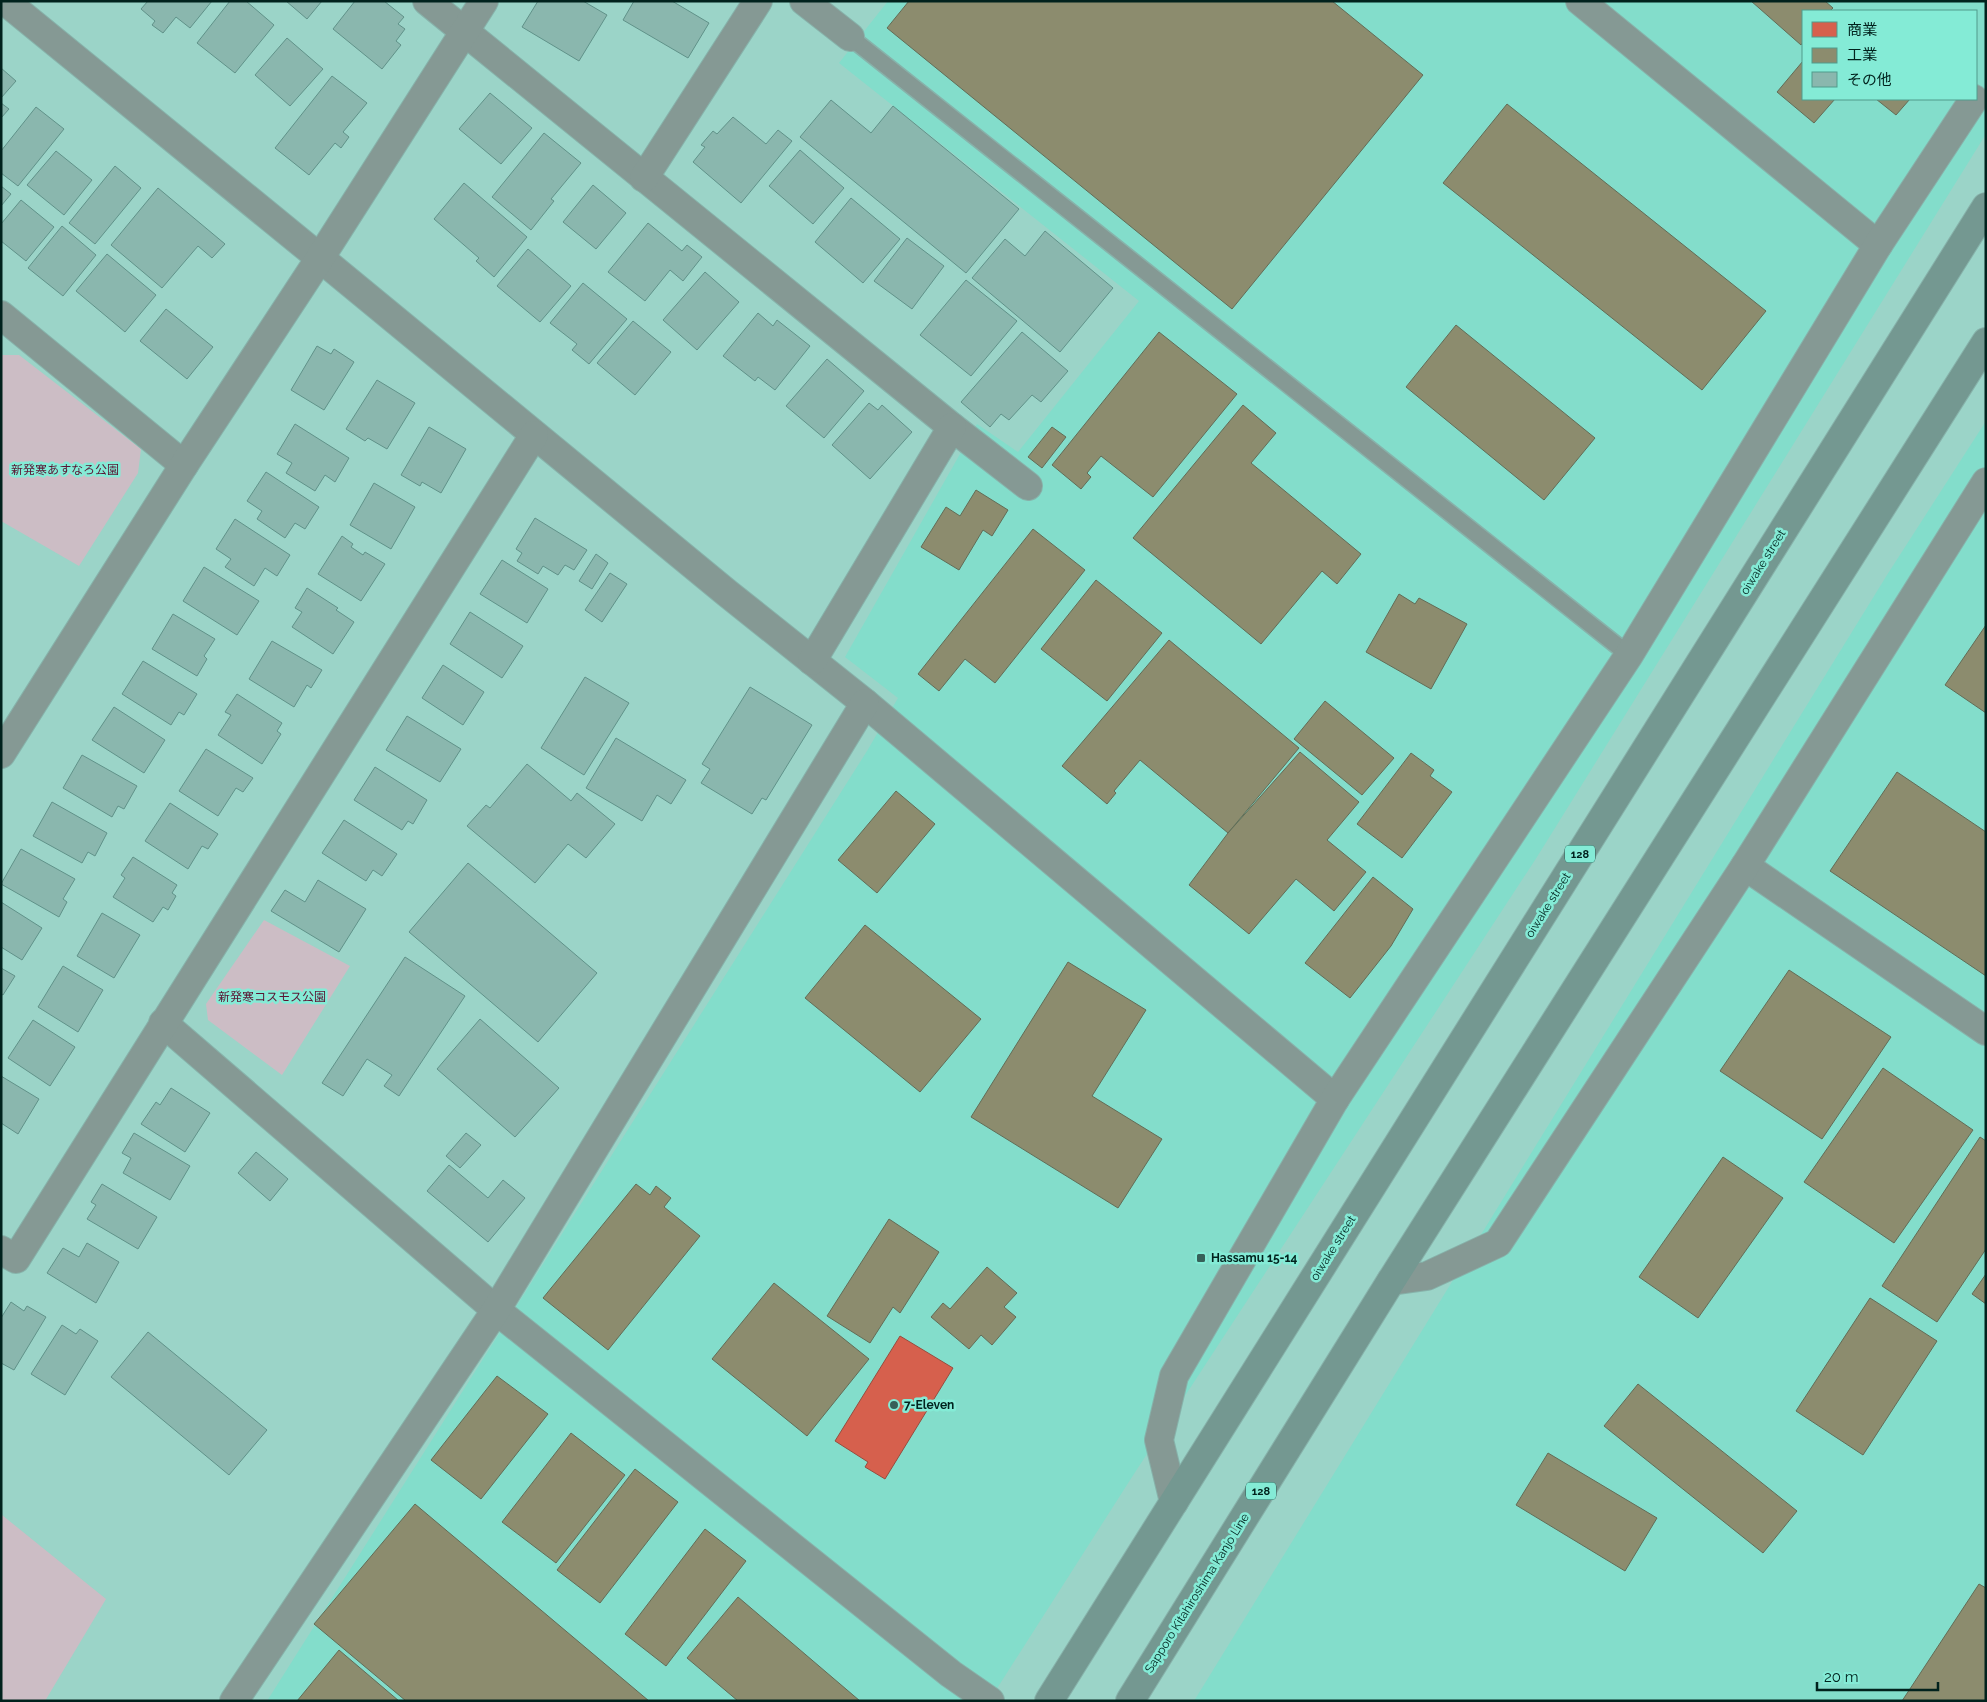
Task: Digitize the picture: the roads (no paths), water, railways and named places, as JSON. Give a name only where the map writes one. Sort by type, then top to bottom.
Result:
[{"type":"main road","name":"oiwake street","points":[[1174,1502],[1986,207]]},
{"type":"main road","name":"128","points":[[1392,1281],[1986,342]]},
{"type":"main road","name":"Sapporo Kitahiroshima Kanjo Line","points":[[1130,1701],[1392,1281]]},
{"type":"main road","name":"128","points":[[1049,1701],[1174,1502]]},
{"type":"street","points":[[5,1],[534,435],[865,703],[1335,1099]]},
{"type":"street","points":[[426,1],[952,427],[1028,486]]},
{"type":"street","points":[[1,754],[184,465],[320,258],[484,1]]},
{"type":"street","points":[[644,178],[758,1]]},
{"type":"street","points":[[804,1],[850,37]]},
{"type":"street","points":[[1580,1],[1878,245]]},
{"type":"street","points":[[1977,94],[1986,80]]},
{"type":"street","points":[[1174,1502],[1159,1440],[1174,1376],[1335,1099],[1629,655],[1878,245],[1973,100]]},
{"type":"street","points":[[3,320],[184,465]]},
{"type":"street","points":[[812,661],[952,427]]},
{"type":"street","points":[[1,1250],[16,1259],[534,435]]},
{"type":"street","points":[[1392,1281],[1427,1276],[1498,1243],[1745,866],[1986,482]]},
{"type":"street","points":[[234,1701],[496,1310],[865,703]]},
{"type":"street","points":[[1745,866],[1986,1031]]},
{"type":"street","points":[[163,1023],[496,1310],[952,1674],[990,1701]]},
{"type":"lane","points":[[850,37],[1629,655]]},
{"type":"place","name":"Hassamu 15-14","points":[[1201,1258]]},
{"type":"place","name":"7-Eleven","points":[[894,1405]]},
{"type":"park label","name":"新発寒あすなろ公園","points":[[65,470]]},
{"type":"park label","name":"新発寒コスモス公園","points":[[272,997]]}]
